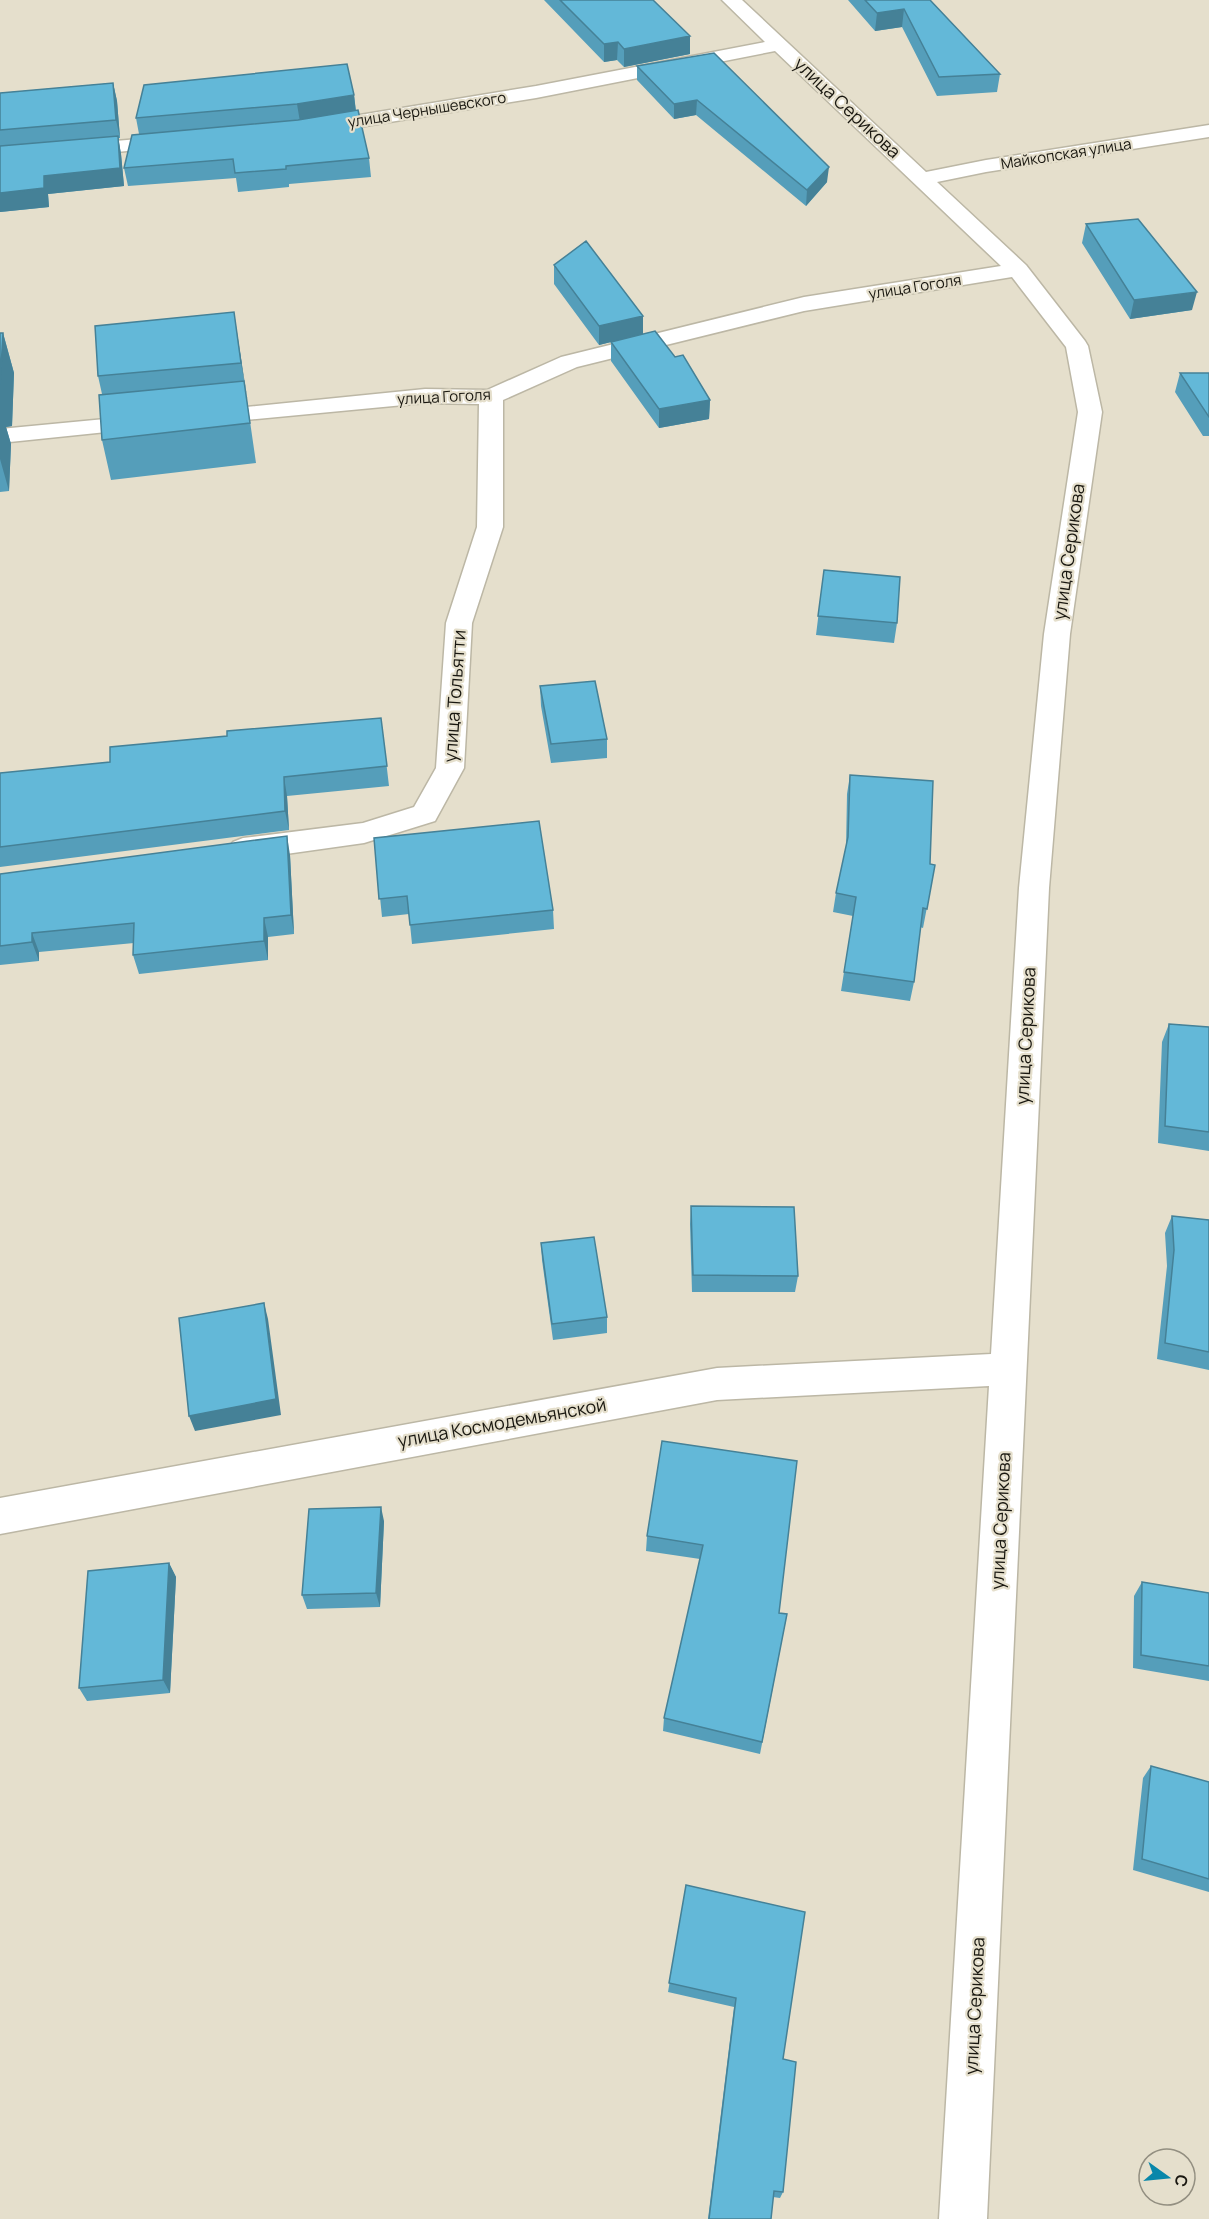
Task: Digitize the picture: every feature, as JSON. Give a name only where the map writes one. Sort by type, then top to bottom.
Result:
[{"type":"street","name":"улица Серикова","points":[[731,0],[1018,270],[1077,346],[1090,412],[1057,634],[1034,888],[963,2219]]},
{"type":"street","name":"улица Чернышевского","points":[[300,130],[514,96],[779,45]]},
{"type":"street","name":"Майкопская улица","points":[[924,180],[986,166],[1209,132]]},
{"type":"street","points":[[0,157],[196,140]]},
{"type":"street","name":"улица Гоголя","points":[[0,436],[425,396],[491,397],[569,362],[804,304],[1018,270]]},
{"type":"street","name":"улица Тольятти","points":[[223,852],[364,833],[425,814],[450,768],[459,623],[490,527],[491,397]]},
{"type":"street","name":"улица Космодемьянской","points":[[0,1516],[717,1384],[1009,1369]]},
{"type":"building","points":[[560,0],[653,0],[690,36],[624,49],[618,42],[604,44]]},
{"type":"building","points":[[865,0],[930,0],[1000,74],[939,77],[904,9],[877,13]]},
{"type":"building","points":[[714,53],[829,167],[807,190],[697,100],[674,104],[637,66]]},
{"type":"building","points":[[347,64],[354,95],[297,104],[136,118],[144,85]]},
{"type":"building","points":[[113,83],[116,120],[0,130],[0,93]]},
{"type":"building","points":[[358,110],[369,158],[235,173],[233,159],[124,168],[132,135],[298,120]]},
{"type":"building","points":[[118,136],[120,168],[44,176],[44,188],[0,193],[0,146]]},
{"type":"building","points":[[1138,219],[1197,292],[1134,300],[1086,224]]},
{"type":"building","points":[[586,241],[643,316],[599,326],[554,265]]},
{"type":"building","points":[[234,312],[241,363],[98,376],[95,326]]},
{"type":"building","points":[[655,331],[675,357],[683,355],[710,400],[659,409],[611,342]]},
{"type":"building","points":[[0,333],[3,333],[0,385]]},
{"type":"building","points":[[1180,373],[1209,373],[1209,417]]},
{"type":"building","points":[[244,381],[250,423],[102,440],[99,395]]},
{"type":"building","points":[[824,570],[900,577],[897,623],[818,616]]},
{"type":"building","points":[[595,681],[607,739],[551,744],[540,686]]},
{"type":"building","points":[[381,718],[387,766],[284,777],[285,811],[0,847],[0,773],[110,762],[110,747],[227,736],[227,731]]},
{"type":"building","points":[[850,775],[933,781],[930,864],[935,865],[927,909],[923,908],[914,982],[844,972],[856,897],[836,893],[848,837]]},
{"type":"building","points":[[539,821],[553,910],[410,925],[407,896],[379,899],[374,838]]},
{"type":"building","points":[[287,836],[291,915],[264,918],[264,941],[133,955],[134,923],[32,933],[32,942],[0,946],[0,874]]},
{"type":"building","points":[[1169,1024],[1209,1027],[1209,1132],[1165,1126]]},
{"type":"building","points":[[691,1206],[794,1207],[798,1276],[693,1275]]},
{"type":"building","points":[[1172,1216],[1209,1220],[1209,1352],[1165,1343],[1174,1250]]},
{"type":"building","points":[[594,1237],[607,1317],[552,1324],[541,1243]]},
{"type":"building","points":[[264,1303],[276,1399],[189,1416],[179,1318]]},
{"type":"building","points":[[662,1441],[797,1461],[779,1613],[787,1614],[762,1742],[664,1718],[703,1545],[647,1536]]},
{"type":"building","points":[[381,1507],[376,1593],[302,1595],[309,1509]]},
{"type":"building","points":[[169,1563],[163,1680],[79,1688],[88,1571]]},
{"type":"building","points":[[1142,1582],[1209,1593],[1209,1666],[1141,1655]]},
{"type":"building","points":[[1151,1766],[1209,1782],[1209,1879],[1142,1859]]},
{"type":"building","points":[[686,1885],[805,1912],[783,2059],[796,2062],[783,2192],[774,2191],[771,2219],[709,2219],[736,1998],[669,1983]]}]
